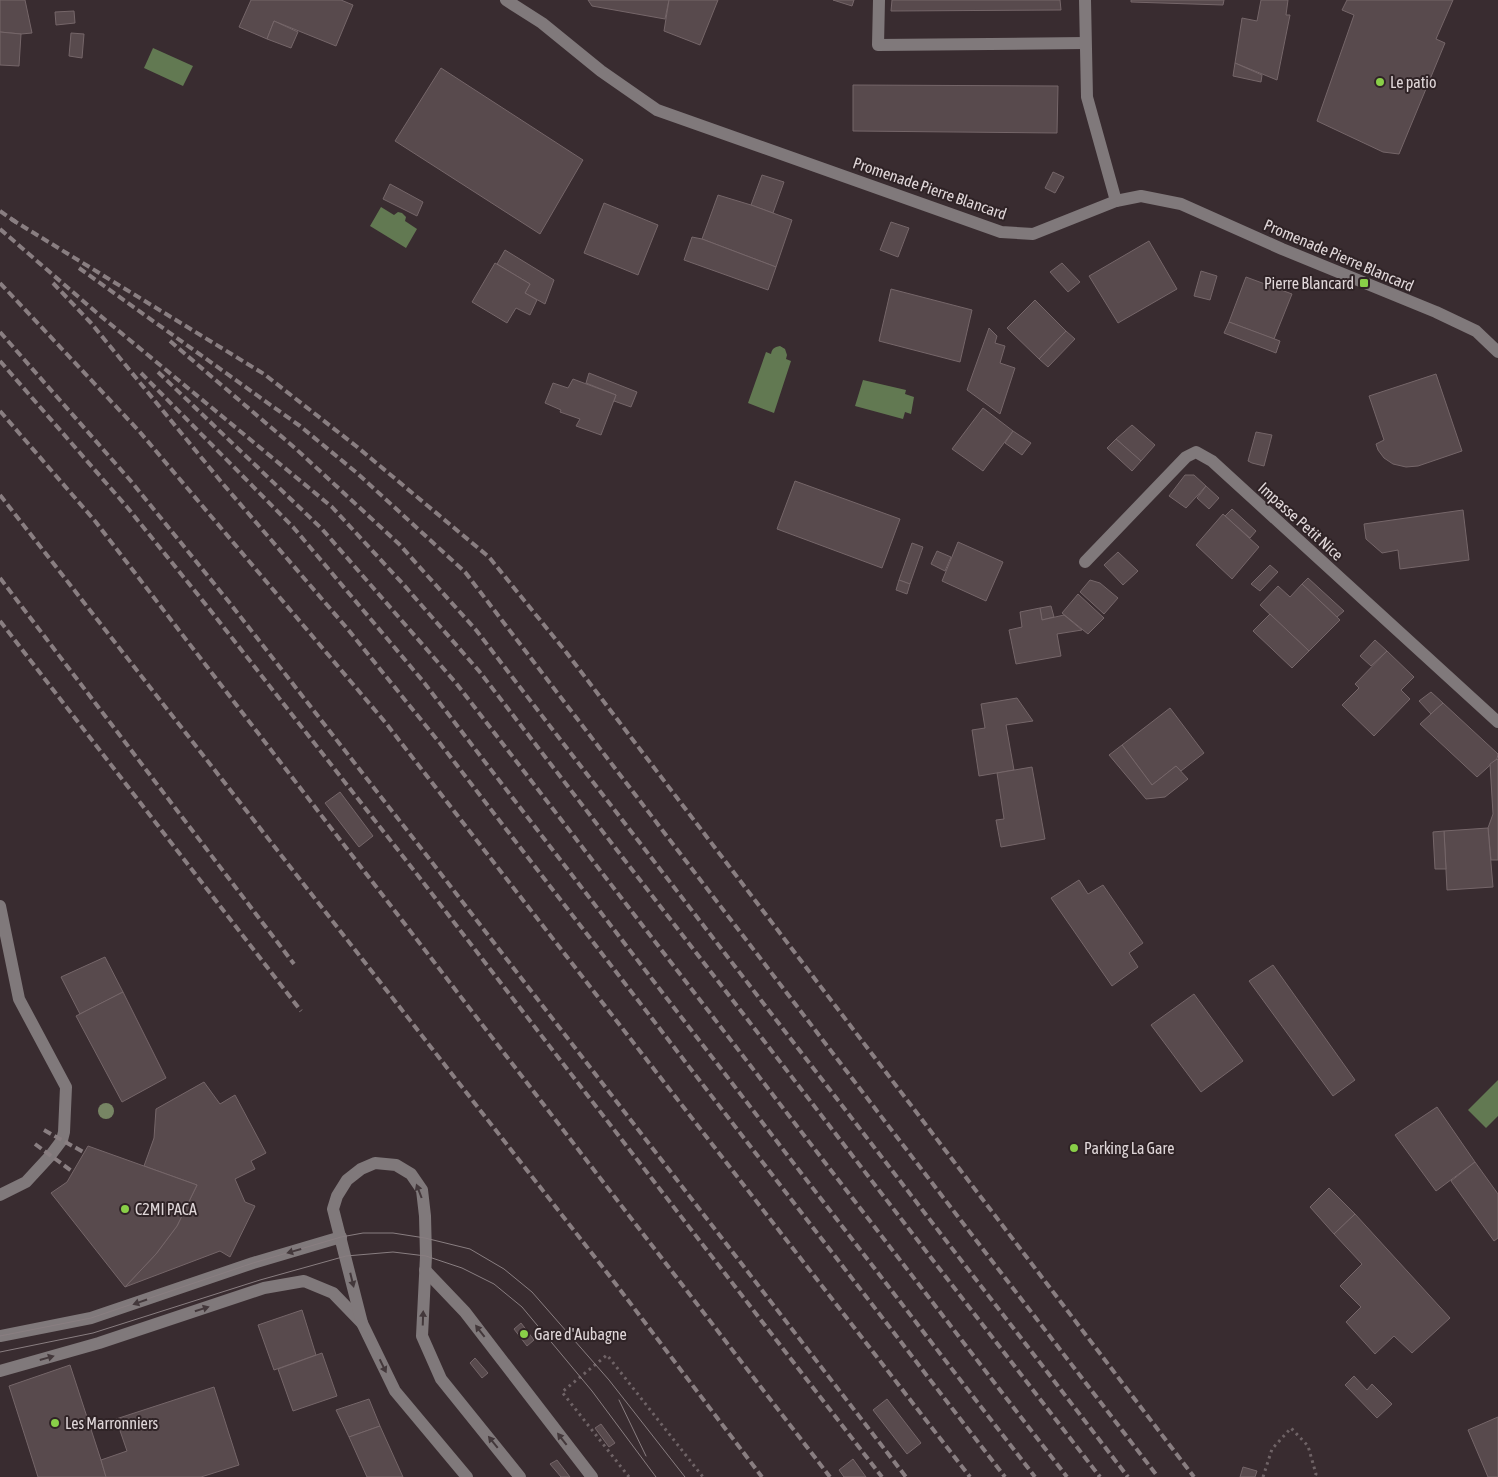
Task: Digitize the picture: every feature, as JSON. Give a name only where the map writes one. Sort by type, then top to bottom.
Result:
[{"type":"street","name":"Promenade Pierre Blancard","points":[[506,0],[542,23],[601,71],[657,110],[1001,232],[1033,234],[1116,201],[1141,196],[1180,204],[1436,312],[1476,331],[1498,352]]},
{"type":"street","points":[[879,0],[878,45],[1086,43]]},
{"type":"street","points":[[1085,0],[1087,97],[1116,201]]},
{"type":"street","name":"Impasse Petit Nice","points":[[1084,562],[1186,457],[1196,452],[1212,461],[1498,722]]},
{"type":"street","points":[[0,906],[19,999],[66,1088],[62,1140],[26,1182],[0,1195]]},
{"type":"street","points":[[467,1477],[395,1390],[362,1322],[333,1209],[337,1196],[347,1180],[361,1169],[375,1163],[396,1165],[410,1174],[422,1190],[426,1256],[422,1336],[441,1379],[520,1477]]},
{"type":"street","points":[[0,1336],[91,1318],[253,1263],[341,1237]]},
{"type":"street","points":[[424,1270],[465,1312],[592,1477]]},
{"type":"street","points":[[0,1371],[99,1343],[264,1288],[304,1281],[332,1293],[362,1322]]},
{"type":"path","points":[[629,1477],[562,1392],[607,1355],[703,1477]]},
{"type":"path","points":[[1263,1477],[1272,1449],[1291,1428],[1308,1446],[1316,1474],[1315,1477]]},
{"type":"shaded area","points":[[153,48],[193,66],[183,86],[144,68]]},
{"type":"shaded area","points":[[381,207],[394,215],[398,212],[402,213],[406,217],[405,221],[417,229],[406,248],[370,226]]},
{"type":"shaded area","points":[[780,346],[785,349],[786,359],[791,361],[774,413],[748,403],[766,352],[771,354],[774,348]]},
{"type":"shaded area","points":[[863,380],[906,390],[905,394],[914,397],[911,414],[905,412],[903,419],[855,406]]},
{"type":"shaded area","points":[[1498,1080],[1498,1116],[1486,1128],[1468,1110]]},
{"type":"building","points":[[0,0],[25,0],[32,33],[0,32]]},
{"type":"building","points":[[251,0],[341,0],[353,5],[336,46],[274,21],[267,39],[239,27]]},
{"type":"building","points":[[588,0],[669,0],[665,19],[592,6]]},
{"type":"building","points":[[669,0],[718,0],[700,45],[664,31]]},
{"type":"building","points":[[833,0],[854,0],[852,6]]},
{"type":"building","points":[[892,0],[1060,0],[1061,10],[891,11]]},
{"type":"building","points":[[1131,0],[1224,0],[1223,5],[1131,2]]},
{"type":"building","points":[[1261,0],[1288,0],[1286,15],[1290,15],[1277,80],[1235,63],[1242,18],[1257,21]]},
{"type":"building","name":"Le patio","points":[[1347,0],[1453,0],[1436,39],[1445,43],[1399,154],[1383,152],[1317,121],[1354,15],[1342,10]]},
{"type":"building","points":[[74,11],[75,23],[56,25],[55,12]]},
{"type":"building","points":[[274,21],[298,32],[291,48],[267,39]]},
{"type":"building","points":[[0,32],[21,34],[19,66],[0,65]]},
{"type":"building","points":[[71,33],[84,34],[82,58],[69,56]]},
{"type":"building","points":[[1235,63],[1262,75],[1261,82],[1233,76]]},
{"type":"building","points":[[441,68],[583,160],[540,234],[395,141]]},
{"type":"building","points":[[853,85],[1058,86],[1057,133],[853,131]]},
{"type":"building","points":[[1053,172],[1064,177],[1055,193],[1045,188]]},
{"type":"building","points":[[762,175],[784,182],[773,213],[751,205]]},
{"type":"building","points":[[390,184],[423,202],[417,216],[383,199]]},
{"type":"building","points":[[718,195],[792,220],[776,267],[702,239]]},
{"type":"building","points":[[604,203],[658,225],[638,275],[584,253]]},
{"type":"building","points":[[891,222],[909,228],[898,257],[880,250]]},
{"type":"building","points":[[692,237],[776,267],[768,290],[684,260]]},
{"type":"building","points":[[1149,241],[1177,289],[1118,323],[1089,276]]},
{"type":"building","points":[[505,250],[554,280],[545,304],[525,293],[530,284],[497,264]]},
{"type":"building","points":[[495,263],[530,284],[525,293],[537,300],[530,315],[516,308],[507,323],[472,302]]},
{"type":"building","points":[[1062,263],[1080,282],[1068,292],[1050,272]]},
{"type":"building","points":[[1201,271],[1217,276],[1210,300],[1194,296]]},
{"type":"building","points":[[1246,277],[1292,294],[1274,339],[1229,322]]},
{"type":"building","points":[[891,289],[972,310],[960,362],[879,341]]},
{"type":"building","points":[[1035,300],[1066,331],[1039,359],[1007,328]]},
{"type":"building","points":[[1229,322],[1280,341],[1276,353],[1224,333]]},
{"type":"building","points":[[989,328],[997,336],[995,343],[1005,346],[1000,363],[1015,368],[1000,414],[967,390]]},
{"type":"building","points":[[1066,331],[1075,339],[1048,367],[1039,359]]},
{"type":"building","points":[[589,373],[637,392],[631,407],[614,401],[616,395],[586,383]]},
{"type":"building","points":[[1436,374],[1462,451],[1418,466],[1406,467],[1393,464],[1384,458],[1378,450],[1376,444],[1384,440],[1369,396]]},
{"type":"building","points":[[573,379],[616,395],[601,435],[576,426],[580,419],[560,412],[561,410],[545,403],[553,383],[568,388]]},
{"type":"building","points":[[983,408],[1013,431],[983,471],[952,449]]},
{"type":"building","points":[[1132,425],[1155,445],[1141,461],[1116,439]]},
{"type":"building","points":[[1013,431],[1031,443],[1022,455],[1005,443]]},
{"type":"building","points":[[1256,432],[1272,435],[1264,466],[1248,461]]},
{"type":"building","points":[[1116,439],[1141,461],[1132,471],[1107,448]]},
{"type":"building","points":[[1185,475],[1194,475],[1206,486],[1186,508],[1169,496]]},
{"type":"building","points":[[795,481],[900,519],[882,568],[777,529]]},
{"type":"building","points":[[1206,486],[1219,498],[1209,509],[1197,498]]},
{"type":"building","points":[[1232,509],[1256,531],[1250,538],[1225,516]]},
{"type":"building","points":[[1463,510],[1469,560],[1400,569],[1398,550],[1382,553],[1366,539],[1364,524]]},
{"type":"building","points":[[1223,514],[1259,547],[1232,579],[1196,545]]},
{"type":"building","points":[[958,542],[1003,562],[986,601],[942,581]]},
{"type":"building","points":[[912,543],[923,547],[910,584],[899,580]]},
{"type":"building","points":[[937,551],[951,557],[945,571],[931,564]]},
{"type":"building","points":[[1118,552],[1138,571],[1123,585],[1104,565]]},
{"type":"building","points":[[1270,565],[1278,572],[1260,591],[1251,584]]},
{"type":"building","points":[[1308,578],[1344,611],[1337,617],[1302,584]]},
{"type":"building","points":[[899,580],[910,584],[907,594],[896,590]]},
{"type":"building","points":[[1090,580],[1100,583],[1118,598],[1104,614],[1080,592]]},
{"type":"building","points":[[1302,584],[1340,620],[1309,651],[1260,605],[1278,586],[1290,597]]},
{"type":"building","points":[[1078,594],[1104,618],[1088,634],[1062,613]]},
{"type":"building","points":[[1051,606],[1054,617],[1042,620],[1040,608]]},
{"type":"building","points":[[1040,608],[1042,620],[1064,615],[1082,630],[1057,634],[1061,656],[1016,664],[1009,630],[1022,627],[1020,612]]},
{"type":"building","points":[[1270,614],[1309,651],[1292,668],[1253,631]]},
{"type":"building","points":[[1375,640],[1387,651],[1371,666],[1360,656]]},
{"type":"building","points":[[1387,651],[1414,677],[1401,690],[1410,699],[1374,736],[1342,705],[1359,688],[1355,684]]},
{"type":"building","points":[[1431,692],[1443,703],[1431,714],[1419,701]]},
{"type":"building","points":[[1017,698],[1033,721],[1006,725],[1014,770],[979,776],[972,730],[985,728],[981,704]]},
{"type":"building","points":[[1443,703],[1498,754],[1497,759],[1477,777],[1420,724]]},
{"type":"building","points":[[1170,708],[1204,753],[1181,771],[1176,766],[1152,785],[1122,745]]},
{"type":"building","points":[[1122,745],[1152,785],[1176,766],[1188,779],[1165,797],[1146,799],[1109,755]]},
{"type":"building","points":[[1497,759],[1498,860],[1491,860],[1488,828],[1493,814],[1490,764]]},
{"type":"building","points":[[1032,767],[1045,839],[1001,847],[996,820],[1004,819],[997,773]]},
{"type":"building","points":[[340,792],[373,836],[359,847],[325,803]]},
{"type":"building","points":[[1488,828],[1493,887],[1447,890],[1444,831]]},
{"type":"building","points":[[1444,831],[1446,869],[1435,869],[1433,832]]},
{"type":"building","points":[[1079,880],[1088,894],[1103,885],[1143,943],[1129,953],[1138,967],[1112,986],[1051,898]]},
{"type":"building","points":[[105,957],[123,992],[80,1014],[61,977]]},
{"type":"building","points":[[1273,965],[1355,1080],[1333,1096],[1249,981]]},
{"type":"building","points":[[123,992],[166,1078],[122,1102],[76,1016]]},
{"type":"building","points":[[1194,994],[1243,1061],[1201,1092],[1151,1025]]},
{"type":"building","points":[[204,1082],[220,1104],[235,1095],[266,1153],[251,1161],[255,1169],[235,1179],[245,1202],[255,1206],[230,1257],[220,1251],[125,1287],[156,1254],[177,1226],[197,1185],[144,1166],[154,1138],[156,1109]]},
{"type":"building","points":[[1437,1107],[1475,1162],[1436,1191],[1395,1135]]},
{"type":"building","name":"C2MI PACA","points":[[88,1146],[197,1185],[177,1226],[156,1254],[125,1287],[51,1193],[67,1182]]},
{"type":"building","points":[[1475,1162],[1498,1194],[1498,1238],[1494,1241],[1451,1181]]},
{"type":"building","points":[[1329,1188],[1355,1214],[1334,1234],[1310,1207]]},
{"type":"building","points":[[1355,1214],[1450,1318],[1412,1353],[1394,1336],[1375,1354],[1346,1322],[1361,1307],[1340,1286],[1362,1264],[1334,1234]]},
{"type":"building","points":[[302,1310],[316,1355],[274,1370],[258,1325]]},
{"type":"building","name":"Gare d'Aubagne","points":[[521,1323],[534,1340],[527,1346],[514,1329]]},
{"type":"building","points":[[322,1353],[337,1396],[293,1411],[278,1369]]},
{"type":"building","points":[[475,1358],[488,1373],[482,1378],[470,1363]]},
{"type":"building","name":"Les Marronniers","points":[[70,1365],[106,1477],[38,1477],[9,1386]]},
{"type":"building","points":[[1354,1376],[1367,1390],[1372,1384],[1392,1404],[1377,1418],[1345,1385]]},
{"type":"building","points":[[214,1387],[239,1465],[201,1477],[106,1477],[101,1460],[127,1451],[116,1419]]},
{"type":"building","points":[[369,1399],[380,1426],[349,1437],[336,1410]]},
{"type":"building","points":[[887,1399],[921,1443],[907,1454],[873,1410]]},
{"type":"building","points":[[1498,1417],[1498,1477],[1488,1477],[1468,1430]]},
{"type":"building","points":[[601,1424],[615,1443],[609,1447],[595,1428]]},
{"type":"building","points":[[380,1426],[403,1477],[367,1477],[349,1437]]},
{"type":"building","points":[[853,1459],[866,1477],[844,1477],[839,1470]]},
{"type":"building","points":[[557,1460],[570,1477],[561,1477],[550,1464]]},
{"type":"building","points":[[1243,1467],[1257,1471],[1255,1477],[1240,1477]]},
{"type":"tram line","points":[[0,1336],[91,1318],[253,1263],[341,1237],[363,1233],[393,1233],[425,1238],[470,1249],[504,1269],[532,1292],[609,1380],[685,1477]]},
{"type":"tram line","points":[[0,1352],[93,1333],[260,1280],[346,1256],[393,1252],[426,1256],[462,1268],[494,1284],[522,1307],[592,1391],[656,1477]]},
{"type":"tram line","points":[[619,1400],[646,1456]]},
{"type":"railway","points":[[0,211],[16,222]]},
{"type":"railway","points":[[11,219],[264,374],[356,446],[489,557],[566,652],[1194,1477]]},
{"type":"railway","points":[[0,229],[97,313],[332,507],[403,584],[479,671],[1100,1477]]},
{"type":"railway","points":[[79,268],[300,426],[357,473],[465,572],[1158,1477]]},
{"type":"railway","points":[[0,283],[139,431],[385,722],[970,1477]]},
{"type":"railway","points":[[53,283],[91,323],[223,484],[346,627],[439,742],[1005,1477]]},
{"type":"railway","points":[[0,332],[130,480],[229,602],[906,1477]]},
{"type":"railway","points":[[170,341],[295,448],[399,544],[476,630],[1128,1477]]},
{"type":"railway","points":[[0,361],[127,507],[207,606],[416,873],[882,1477]]},
{"type":"railway","points":[[158,372],[322,529],[456,683],[1067,1477]]},
{"type":"railway","points":[[141,373],[293,527],[422,680],[1035,1477]]},
{"type":"railway","points":[[0,411],[95,521],[830,1477]]},
{"type":"railway","points":[[0,495],[615,1283],[762,1477]]},
{"type":"railway","points":[[0,578],[294,964]]},
{"type":"railway","points":[[0,621],[301,1011]]},
{"type":"railway","points":[[44,1130],[85,1153]]},
{"type":"railway","points":[[35,1144],[73,1172]]},
{"type":"place","name":"Le patio","points":[[1380,82]]},
{"type":"place","name":"Pierre Blancard","points":[[1364,283]]},
{"type":"place","name":"Parking La Gare","points":[[1074,1148]]},
{"type":"place","name":"C2MI PACA","points":[[125,1209]]},
{"type":"place","name":"Gare d'Aubagne","points":[[524,1334]]},
{"type":"place","name":"Les Marronniers","points":[[55,1423]]}]
